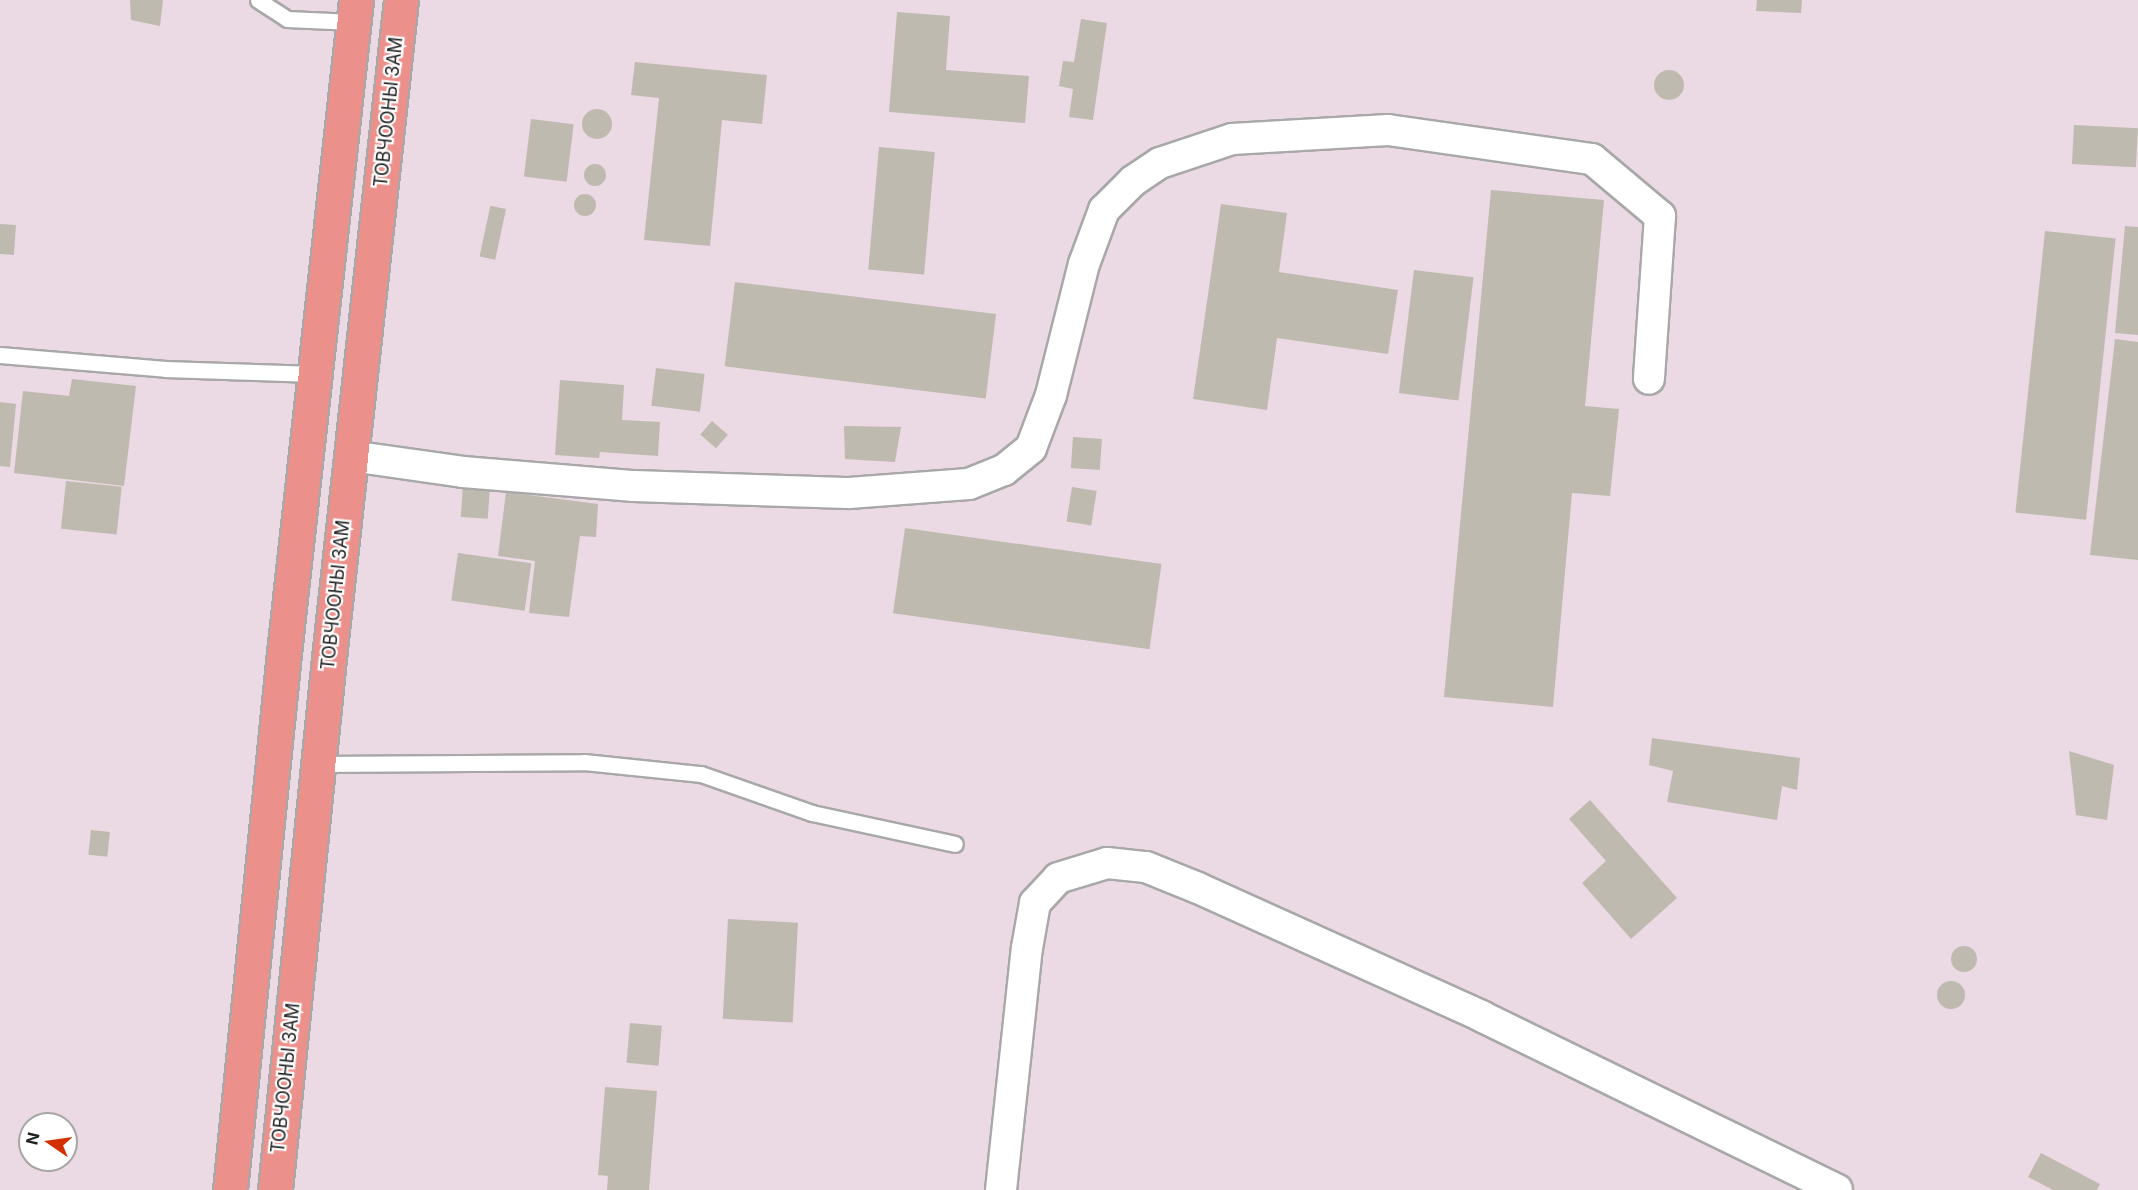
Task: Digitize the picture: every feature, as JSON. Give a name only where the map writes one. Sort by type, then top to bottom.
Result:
[{"type":"highway","name":"ТОВЧООНЫ ЗАМ","points":[[275,1190],[318,764],[401,0]]},
{"type":"highway","points":[[230,1190],[355,11]]},
{"type":"street","points":[[351,456],[463,472],[634,486],[849,493],[969,484],[1004,470],[1031,448],[1051,395],[1084,264],[1104,210],[1133,181],[1160,163],[1232,139],[1388,130],[1592,159],[1660,216],[1649,379]]},
{"type":"street","points":[[1001,1190],[1035,903],[1058,878],[1107,863],[1146,867],[1198,888],[1481,1016],[1837,1190]]},
{"type":"lane","points":[[258,0],[287,19],[355,11]]},
{"type":"lane","points":[[0,356],[165,369],[315,374]]},
{"type":"lane","points":[[318,764],[584,762],[701,774],[812,813],[955,844]]},
{"type":"shaded area","points":[[0,0],[2138,0],[2138,1190],[0,1190]]},
{"type":"building","points":[[130,0],[163,0],[160,26],[131,20]]},
{"type":"building","points":[[1757,0],[1802,0],[1801,13],[1756,11]]},
{"type":"building","points":[[897,12],[950,16],[946,70],[1029,76],[1025,123],[889,112]]},
{"type":"building","points":[[1081,19],[1107,23],[1093,120],[1069,117],[1073,89],[1059,86],[1063,61],[1074,62]]},
{"type":"building","points":[[635,62],[767,75],[762,124],[722,120],[710,246],[644,240],[659,98],[631,95]]},
{"type":"building","points":[[1669,70],[1680,74],[1684,85],[1680,96],[1669,100],[1658,96],[1654,85],[1658,74]]},
{"type":"building","points":[[597,109],[603,110],[611,118],[611,130],[603,138],[597,139],[591,138],[583,130],[582,124],[583,118],[591,110]]},
{"type":"building","points":[[531,119],[574,124],[567,182],[524,177]]},
{"type":"building","points":[[2074,125],[2138,128],[2136,167],[2072,164]]},
{"type":"building","points":[[879,147],[935,152],[924,274],[868,270]]},
{"type":"building","points":[[595,164],[603,167],[606,175],[603,183],[595,186],[587,183],[584,175],[587,167]]},
{"type":"building","points":[[1491,190],[1604,200],[1585,406],[1619,409],[1610,496],[1572,493],[1553,707],[1444,697]]},
{"type":"building","points":[[585,194],[593,197],[596,205],[593,213],[585,216],[577,213],[574,205],[577,197]]},
{"type":"building","points":[[1221,204],[1287,213],[1279,272],[1398,290],[1388,354],[1277,338],[1267,410],[1193,399]]},
{"type":"building","points":[[490,206],[506,209],[495,260],[480,257]]},
{"type":"building","points":[[0,224],[16,225],[14,255],[0,254]]},
{"type":"building","points":[[2125,226],[2138,227],[2138,335],[2115,333]]},
{"type":"building","points":[[2045,231],[2116,238],[2086,520],[2015,512]]},
{"type":"building","points":[[1414,270],[1474,277],[1458,400],[1399,393]]},
{"type":"building","points":[[735,282],[996,314],[986,398],[725,366]]},
{"type":"building","points":[[2115,339],[2138,342],[2138,560],[2090,555]]},
{"type":"building","points":[[656,368],[705,374],[700,412],[651,406]]},
{"type":"building","points":[[72,379],[136,386],[124,486],[14,473],[23,391],[69,396]]},
{"type":"building","points":[[560,380],[624,385],[622,420],[660,422],[658,456],[600,452],[599,458],[555,455]]},
{"type":"building","points":[[0,402],[16,404],[10,467],[0,466]]},
{"type":"building","points":[[712,421],[728,435],[716,448],[700,435]]},
{"type":"building","points":[[844,426],[901,427],[895,462],[845,459]]},
{"type":"building","points":[[1073,437],[1102,439],[1100,470],[1071,468]]},
{"type":"building","points":[[66,481],[122,487],[117,535],[61,529]]},
{"type":"building","points":[[463,485],[490,487],[488,519],[461,517]]},
{"type":"building","points":[[1072,487],[1097,491],[1091,525],[1067,522]]},
{"type":"building","points":[[506,492],[598,504],[596,537],[580,536],[569,617],[529,613],[535,561],[498,556]]},
{"type":"building","points":[[905,528],[1161,564],[1150,649],[893,613]]},
{"type":"building","points":[[458,553],[531,563],[525,611],[451,601]]},
{"type":"building","points":[[1652,738],[1800,758],[1797,790],[1782,786],[1777,820],[1667,802],[1673,771],[1649,765]]},
{"type":"building","points":[[2069,751],[2114,765],[2107,820],[2076,815]]},
{"type":"building","points":[[1590,800],[1677,898],[1631,939],[1582,883],[1606,861],[1569,819]]},
{"type":"building","points":[[91,830],[110,832],[107,857],[88,855]]},
{"type":"building","points":[[728,919],[798,923],[793,1023],[723,1019]]},
{"type":"building","points":[[1964,946],[1973,950],[1977,959],[1973,968],[1964,972],[1955,968],[1951,959],[1955,950]]},
{"type":"building","points":[[1951,981],[1961,985],[1965,995],[1961,1005],[1951,1009],[1941,1005],[1937,995],[1941,985]]},
{"type":"building","points":[[630,1023],[662,1026],[658,1066],[627,1063]]},
{"type":"building","points":[[605,1087],[657,1091],[649,1190],[607,1190],[608,1176],[598,1175]]},
{"type":"building","points":[[2041,1153],[2100,1184],[2097,1190],[2053,1190],[2028,1177]]}]
